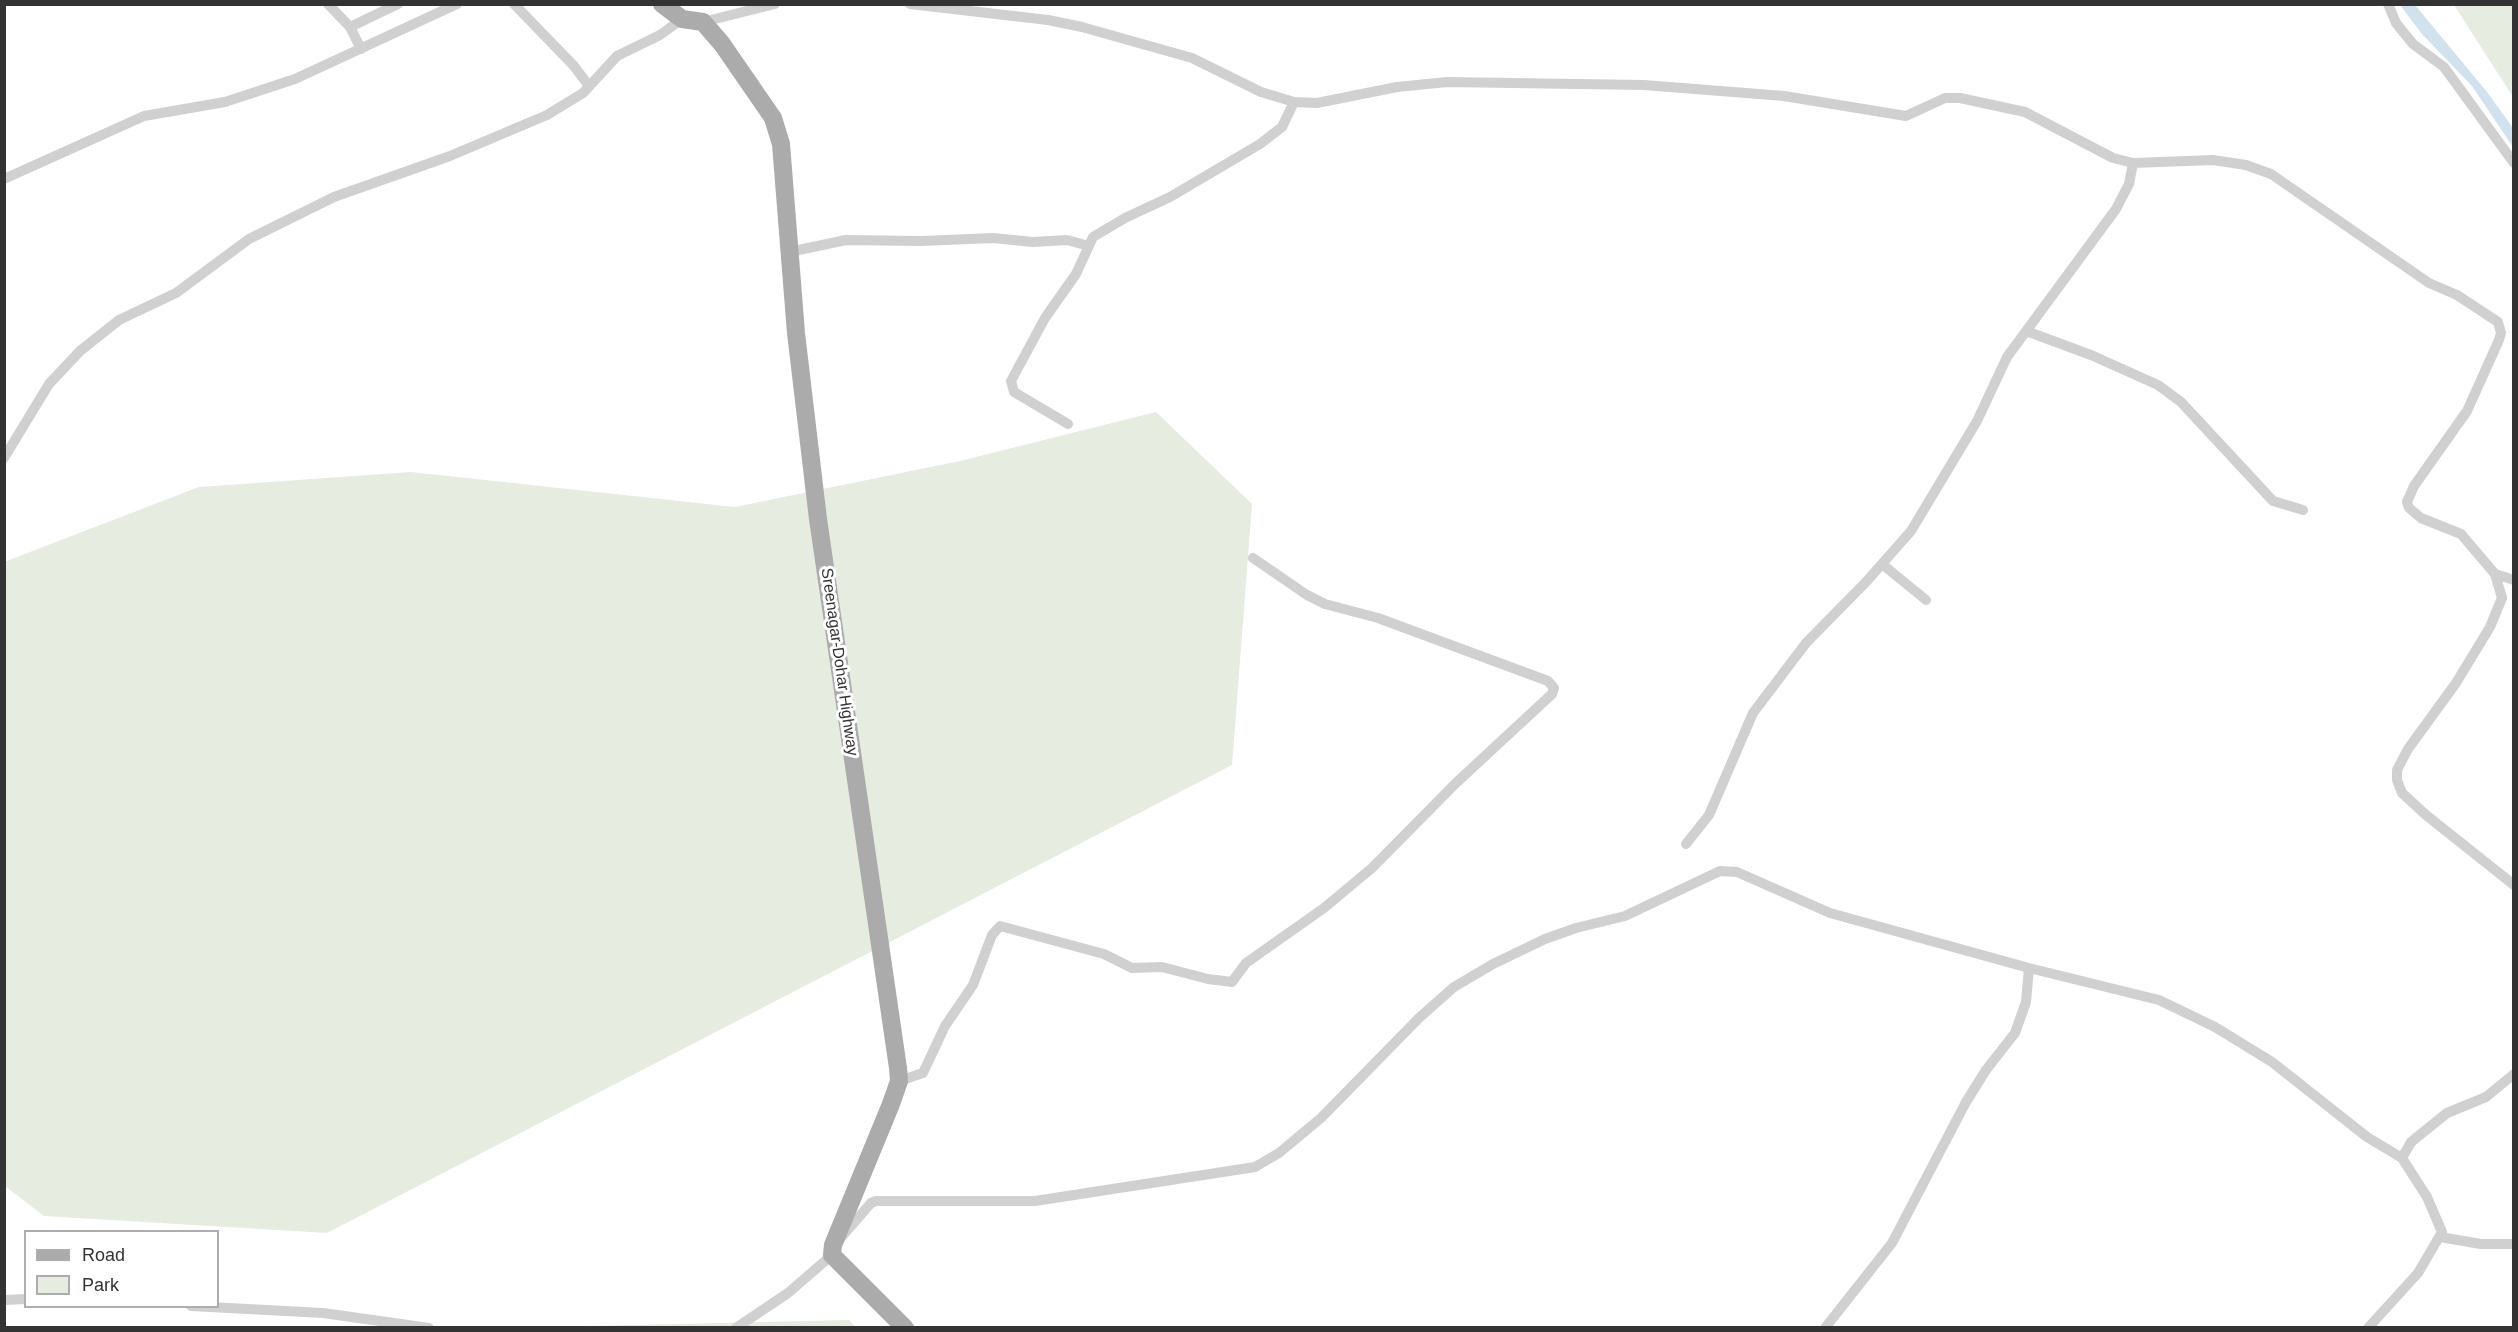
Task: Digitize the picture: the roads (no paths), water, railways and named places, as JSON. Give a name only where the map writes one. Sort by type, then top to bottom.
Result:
[{"type":"main road","points":[[662,4],[682,19],[703,22]]},
{"type":"main road","name":"Sreenagar-Dohar Highway","points":[[703,22],[739,66],[773,118],[778,132],[818,519],[899,1082],[871,1158],[832,1250]]},
{"type":"main road","points":[[832,1250],[905,1328]]},
{"type":"street","points":[[328,4],[350,27],[361,49]]},
{"type":"street","points":[[350,27],[398,4]]},
{"type":"street","points":[[4,179],[144,116],[233,100],[295,79],[456,4]]},
{"type":"street","points":[[514,4],[574,66],[589,86]]},
{"type":"street","points":[[703,22],[775,4]]},
{"type":"street","points":[[910,4],[1048,20],[1082,27],[1192,58],[1261,92],[1294,102],[1317,103],[1397,87],[1447,82],[1644,85],[1784,96],[1906,116],[1945,98],[1960,98],[2025,112],[2113,158],[2133,163],[2213,160],[2246,165],[2271,174],[2395,257],[2429,283],[2457,295],[2498,322],[2501,333],[2499,340],[2467,411],[2414,486],[2407,502],[2409,508],[2421,518],[2461,534],[2495,574],[2502,598],[2490,627],[2456,683],[2408,749],[2397,770],[2397,780],[2402,793],[2426,815],[2514,885]]},
{"type":"street","points":[[2388,4],[2396,23],[2413,44],[2450,75],[2514,163]]},
{"type":"street","points":[[4,458],[49,384],[80,351],[119,320],[176,293],[237,247],[334,197],[450,156],[517,128],[575,99],[617,56],[660,35],[682,19]]},
{"type":"street","points":[[1068,424],[1014,392],[1011,381],[1041,326],[1076,274],[1097,233],[1170,197],[1273,135],[1286,122],[1294,102]]},
{"type":"street","points":[[1686,844],[1709,815],[1752,713],[1806,643],[1911,531],[1977,421],[2007,357],[2116,209],[2129,184],[2133,163]]},
{"type":"street","points":[[789,252],[846,240],[921,241],[993,238],[1033,242],[1067,240],[1089,246]]},
{"type":"street","points":[[2026,332],[2091,356],[2158,385],[2181,402],[2273,501],[2303,510]]},
{"type":"street","points":[[899,1082],[923,1073],[945,1026],[973,985],[995,929],[1000,926],[1104,954],[1132,968],[1162,967],[1208,979],[1232,982],[1246,963],[1323,908],[1372,868],[1552,694],[1554,688],[1548,681],[1378,618],[1325,604],[1307,595],[1253,558]]},
{"type":"street","points":[[1882,564],[1926,600]]},
{"type":"street","points":[[2495,574],[2514,580]]},
{"type":"street","points":[[736,1328],[788,1293],[832,1250],[871,1203],[1035,1201],[1255,1167],[1279,1153],[1321,1118],[1413,1024],[1454,987],[1493,964],[1545,939],[1576,927],[1625,916],[1720,871],[1737,872],[1830,913],[2029,968],[2159,1000],[2215,1027],[2272,1062],[2367,1137],[2402,1158],[2410,1167],[2441,1226],[2440,1237],[2418,1273],[2368,1328]]},
{"type":"street","points":[[1825,1328],[1892,1243],[1966,1102],[1986,1070],[2015,1033],[2026,1002],[2029,968]]},
{"type":"street","points":[[2402,1158],[2411,1142],[2447,1113],[2486,1097],[2514,1074]]},
{"type":"street","points":[[2440,1237],[2481,1244],[2514,1244]]},
{"type":"street","points":[[4,1300],[24,1299]]},
{"type":"street","points":[[219,1307],[322,1313],[429,1328]]},
{"type":"water","points":[[2400,5],[2415,5],[2487,92],[2513,128],[2513,147],[2472,86],[2422,34]]}]
